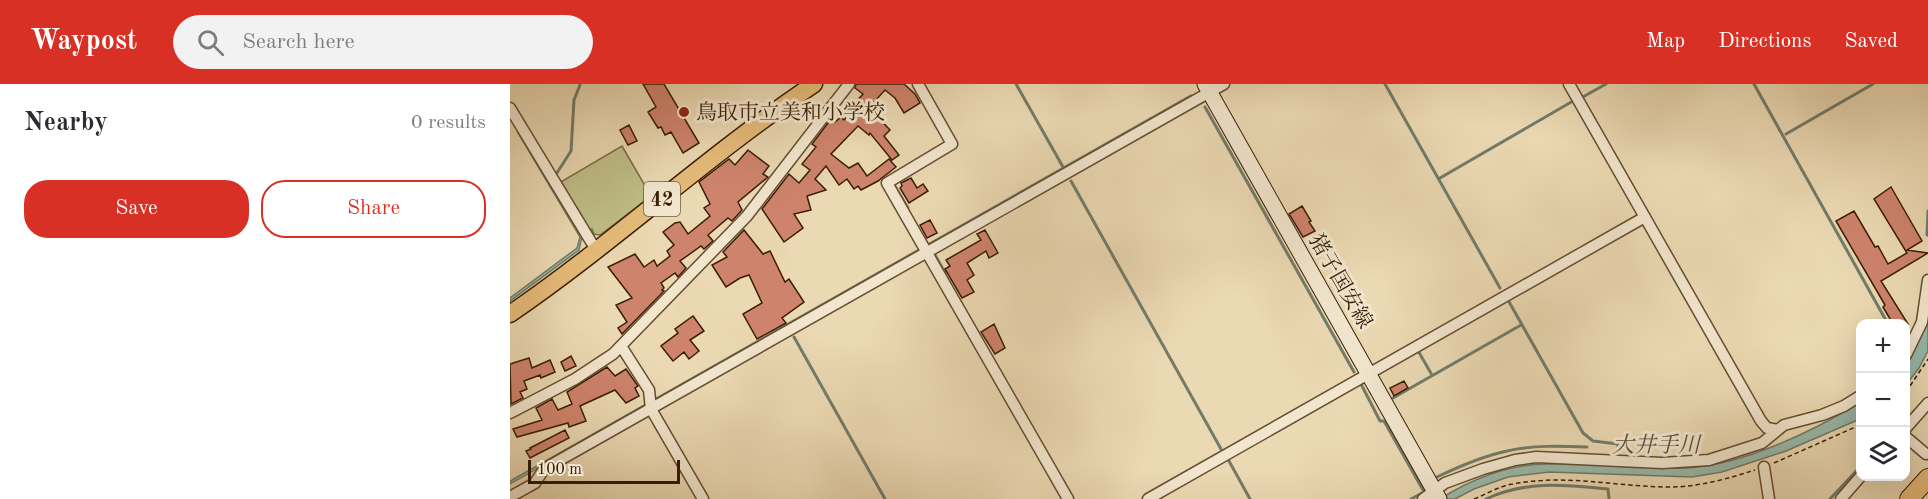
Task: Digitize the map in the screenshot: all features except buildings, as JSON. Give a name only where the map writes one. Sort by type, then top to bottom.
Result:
[{"type":"highway","points":[[1909,499],[1928,478]]},
{"type":"highway","points":[[1919,499],[1928,489]]},
{"type":"main road","name":"42","points":[[510,314],[775,110],[814,84]]},
{"type":"main road","name":"猪子国安線","points":[[1207,88],[1370,373],[1434,495]]},
{"type":"street","points":[[510,413],[574,380],[603,362],[621,346],[747,216],[849,84]]},
{"type":"street","points":[[918,84],[952,144],[887,183],[1068,499]]},
{"type":"street","points":[[510,497],[535,483],[544,469],[928,253],[1207,88],[1224,84]]},
{"type":"street","points":[[1569,84],[1761,421],[1767,428],[1778,430]]},
{"type":"street","points":[[510,108],[596,250]]},
{"type":"street","points":[[1148,499],[1645,217]]},
{"type":"street","points":[[1910,347],[1925,324],[1928,280]]},
{"type":"street","points":[[621,346],[649,390],[651,409],[702,499]]},
{"type":"street","points":[[1434,495],[1445,483],[1483,469],[1536,457],[1662,463],[1709,459],[1762,443],[1784,425],[1822,415],[1856,398]]},
{"type":"street","points":[[1906,427],[1928,403]]},
{"type":"street","points":[[1910,440],[1926,454]]},
{"type":"street","points":[[1764,467],[1769,499]]},
{"type":"street","points":[[1841,499],[1858,481]]},
{"type":"path","points":[[1910,385],[1928,359]]},
{"type":"shaded area","points":[[1191,95],[1192,97],[510,484],[510,481]]},
{"type":"shaded area","points":[[518,130],[582,236],[579,250],[510,301],[510,298],[577,248],[580,237]]},
{"type":"shaded area","points":[[622,146],[651,196],[600,235],[594,234],[592,229],[587,230],[559,183]]},
{"type":"shaded area","points":[[1928,321],[1928,351],[1910,380],[1910,355]]},
{"type":"shaded area","points":[[1856,404],[1856,421],[1786,451],[1722,472],[1692,477],[1549,472],[1508,477],[1474,489],[1455,499],[1440,499],[1491,474],[1533,465],[1688,468],[1710,465],[1777,445]]},
{"type":"waterway","points":[[1016,84],[1063,167]]},
{"type":"waterway","points":[[1385,84],[1500,288]]},
{"type":"waterway","points":[[1581,98],[1606,84]]},
{"type":"waterway","points":[[1754,84],[1885,319]]},
{"type":"waterway","points":[[1786,134],[1873,84]]},
{"type":"waterway","points":[[555,176],[571,151],[574,100],[580,85]]},
{"type":"waterway","points":[[1440,178],[1573,101]]},
{"type":"waterway","points":[[1205,107],[1354,372]]},
{"type":"waterway","points":[[1071,181],[1221,449]]},
{"type":"waterway","points":[[893,183],[908,208]]},
{"type":"waterway","points":[[1927,235],[1928,211]]},
{"type":"waterway","points":[[935,255],[945,273]]},
{"type":"waterway","name":"大井手川","points":[[1508,300],[1583,433],[1593,441],[1618,444],[1618,447]]},
{"type":"waterway","points":[[1393,398],[1521,325]]},
{"type":"waterway","points":[[794,337],[885,499]]},
{"type":"waterway","points":[[1417,349],[1432,375]]},
{"type":"waterway","points":[[1361,384],[1380,421],[1384,421],[1423,490]]},
{"type":"waterway","points":[[1437,477],[1472,462],[1507,451],[1537,447],[1587,447]]},
{"type":"waterway","points":[[1229,461],[1250,499]]},
{"type":"waterway","points":[[1830,499],[1856,471]]},
{"type":"waterway","points":[[1486,499],[1516,489],[1546,485],[1608,489],[1609,499]]},
{"type":"waterway","points":[[1411,499],[1424,492]]},
{"type":"place","name":"鳥取市立美和小学校","points":[[684,112]]}]
